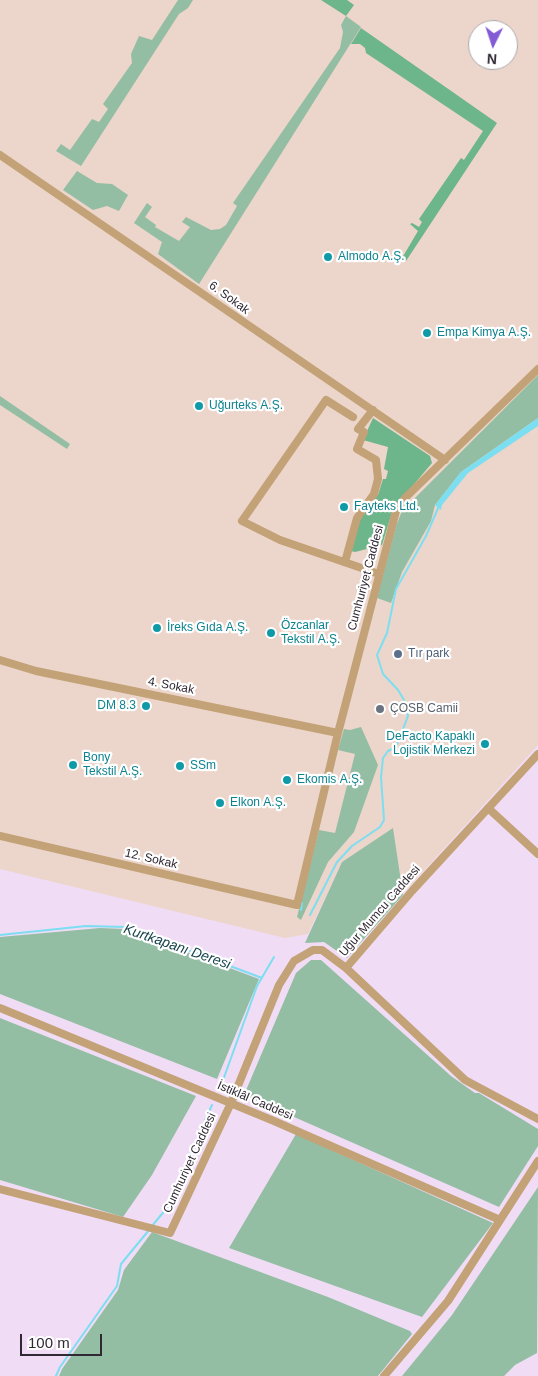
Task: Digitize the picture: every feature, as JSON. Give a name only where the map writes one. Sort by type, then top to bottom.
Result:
[{"type":"street","name":"6. Sokak","points":[[0,155],[445,460]]},
{"type":"street","name":"Cumhuriyet Caddesi","points":[[297,905],[390,528],[399,505],[538,369]]},
{"type":"street","points":[[353,418],[326,400],[242,520],[280,540],[379,574]]},
{"type":"street","points":[[345,562],[357,518],[374,494],[378,479],[376,460],[357,449],[364,432],[358,429],[373,410]]},
{"type":"street","name":"4. Sokak","points":[[0,660],[36,671],[338,733]]},
{"type":"street","name":"Uğur Mumcu Caddesi","points":[[538,754],[346,968],[465,1080],[538,1119]]},
{"type":"street","points":[[488,808],[538,854]]},
{"type":"street","name":"12. Sokak","points":[[0,836],[297,905]]},
{"type":"street","name":"Cumhuriyet Caddesi","points":[[0,1189],[170,1233],[231,1103],[279,985],[294,961],[314,950],[322,950],[346,968]]},
{"type":"street","name":"İstiklâl Caddesi","points":[[0,1008],[231,1103],[500,1220]]},
{"type":"street","points":[[384,1376],[448,1301],[538,1161]]},
{"type":"shaded area","points":[[0,0],[538,0],[538,745],[401,896],[393,829],[342,862],[308,934],[285,938],[0,869]]},
{"type":"green space","points":[[178,0],[193,0],[188,8],[179,14],[81,166],[56,151],[61,144],[70,150],[92,119],[99,122],[108,109],[103,104],[132,63],[131,54],[139,36],[152,40]]},
{"type":"green space","points":[[321,0],[347,0],[354,5],[346,16]]},
{"type":"green space","points":[[346,16],[361,27],[199,284],[158,254],[162,242],[134,223],[147,203],[152,207],[145,217],[156,225],[155,227],[179,241],[190,227],[182,222],[186,217],[211,230],[220,229],[226,225],[237,206],[233,203],[340,48],[343,32],[341,25]]},
{"type":"green space","points":[[361,28],[497,123],[406,261],[402,258],[418,231],[410,224],[412,223],[419,227],[422,222],[419,219],[461,158],[464,160],[483,131],[366,53],[365,48],[360,44],[351,44]]},
{"type":"green space","points":[[77,171],[97,183],[112,184],[128,195],[119,211],[107,206],[93,210],[63,190]]},
{"type":"green space","points":[[538,375],[538,418],[461,472],[435,505],[431,521],[402,572],[391,603],[377,598],[396,526],[402,511]]},
{"type":"green space","points":[[0,396],[70,444],[67,449],[0,405]]},
{"type":"green space","points":[[373,418],[430,456],[432,463],[393,509],[382,545],[355,552],[351,551],[358,524],[372,499],[378,495],[383,479],[386,479],[388,471],[384,469],[388,447],[363,440]]},
{"type":"green space","points":[[361,727],[378,765],[354,832],[328,862],[301,920],[297,917],[319,830],[335,833],[355,754],[338,750],[344,729],[350,730]]},
{"type":"green space","points":[[393,828],[403,895],[347,958],[324,942],[305,943],[342,862]]},
{"type":"green space","points":[[100,928],[125,929],[259,979],[217,1079],[0,994],[0,937]]},
{"type":"green space","points":[[311,960],[321,960],[451,1076],[475,1093],[479,1093],[538,1129],[538,1146],[499,1207],[244,1095],[296,973]]},
{"type":"green space","points":[[0,1018],[196,1096],[152,1175],[123,1217],[0,1180]]},
{"type":"green space","points":[[296,1134],[493,1223],[422,1317],[229,1248]]},
{"type":"green space","points":[[538,1187],[537,1353],[515,1365],[504,1376],[402,1376],[452,1315]]},
{"type":"green space","points":[[152,1232],[328,1297],[410,1331],[412,1334],[378,1376],[59,1376],[118,1290],[124,1270]]},
{"type":"water","points":[[538,418],[538,426],[468,473],[442,505],[441,510],[435,505],[461,472]]},
{"type":"waterway","points":[[310,915],[337,862],[352,846],[380,827],[384,820],[381,777],[383,758],[388,751],[396,747],[408,716],[404,700],[398,690],[383,674],[377,655],[387,633],[396,589],[426,536],[439,506]]},
{"type":"waterway","points":[[301,910],[302,903]]},
{"type":"waterway","name":"Kurtkapanı Deresi","points":[[0,935],[86,926],[126,927],[262,978]]},
{"type":"waterway","points":[[222,1083],[257,986],[274,957]]},
{"type":"waterway","points":[[152,1226],[166,1209],[212,1105]]},
{"type":"waterway","points":[[56,1376],[60,1367],[117,1286],[121,1264],[149,1230]]},
{"type":"place","name":"Almodo A.Ş.","points":[[328,257]]},
{"type":"place","name":"Empa Kimya A.Ş.","points":[[427,333]]},
{"type":"place","name":"Uğurteks A.Ş.","points":[[199,406]]},
{"type":"place","name":"Fayteks Ltd.","points":[[344,507]]},
{"type":"place","name":"İreks Gıda A.Ş.","points":[[157,628]]},
{"type":"place","name":"Özcanlar Tekstil A.Ş.","points":[[271,633]]},
{"type":"place","name":"Tır park","points":[[398,654]]},
{"type":"place","name":"DM 8.3","points":[[146,706]]},
{"type":"place","name":"ÇOSB Camii","points":[[380,709]]},
{"type":"place","name":"DeFacto Kapaklı Lojistik Merkezi","points":[[485,744]]},
{"type":"place","name":"Bony Tekstil A.Ş.","points":[[73,765]]},
{"type":"place","name":"SSm","points":[[180,766]]},
{"type":"place","name":"Ekomis A.Ş.","points":[[287,780]]},
{"type":"place","name":"Elkon A.Ş.","points":[[220,803]]}]
